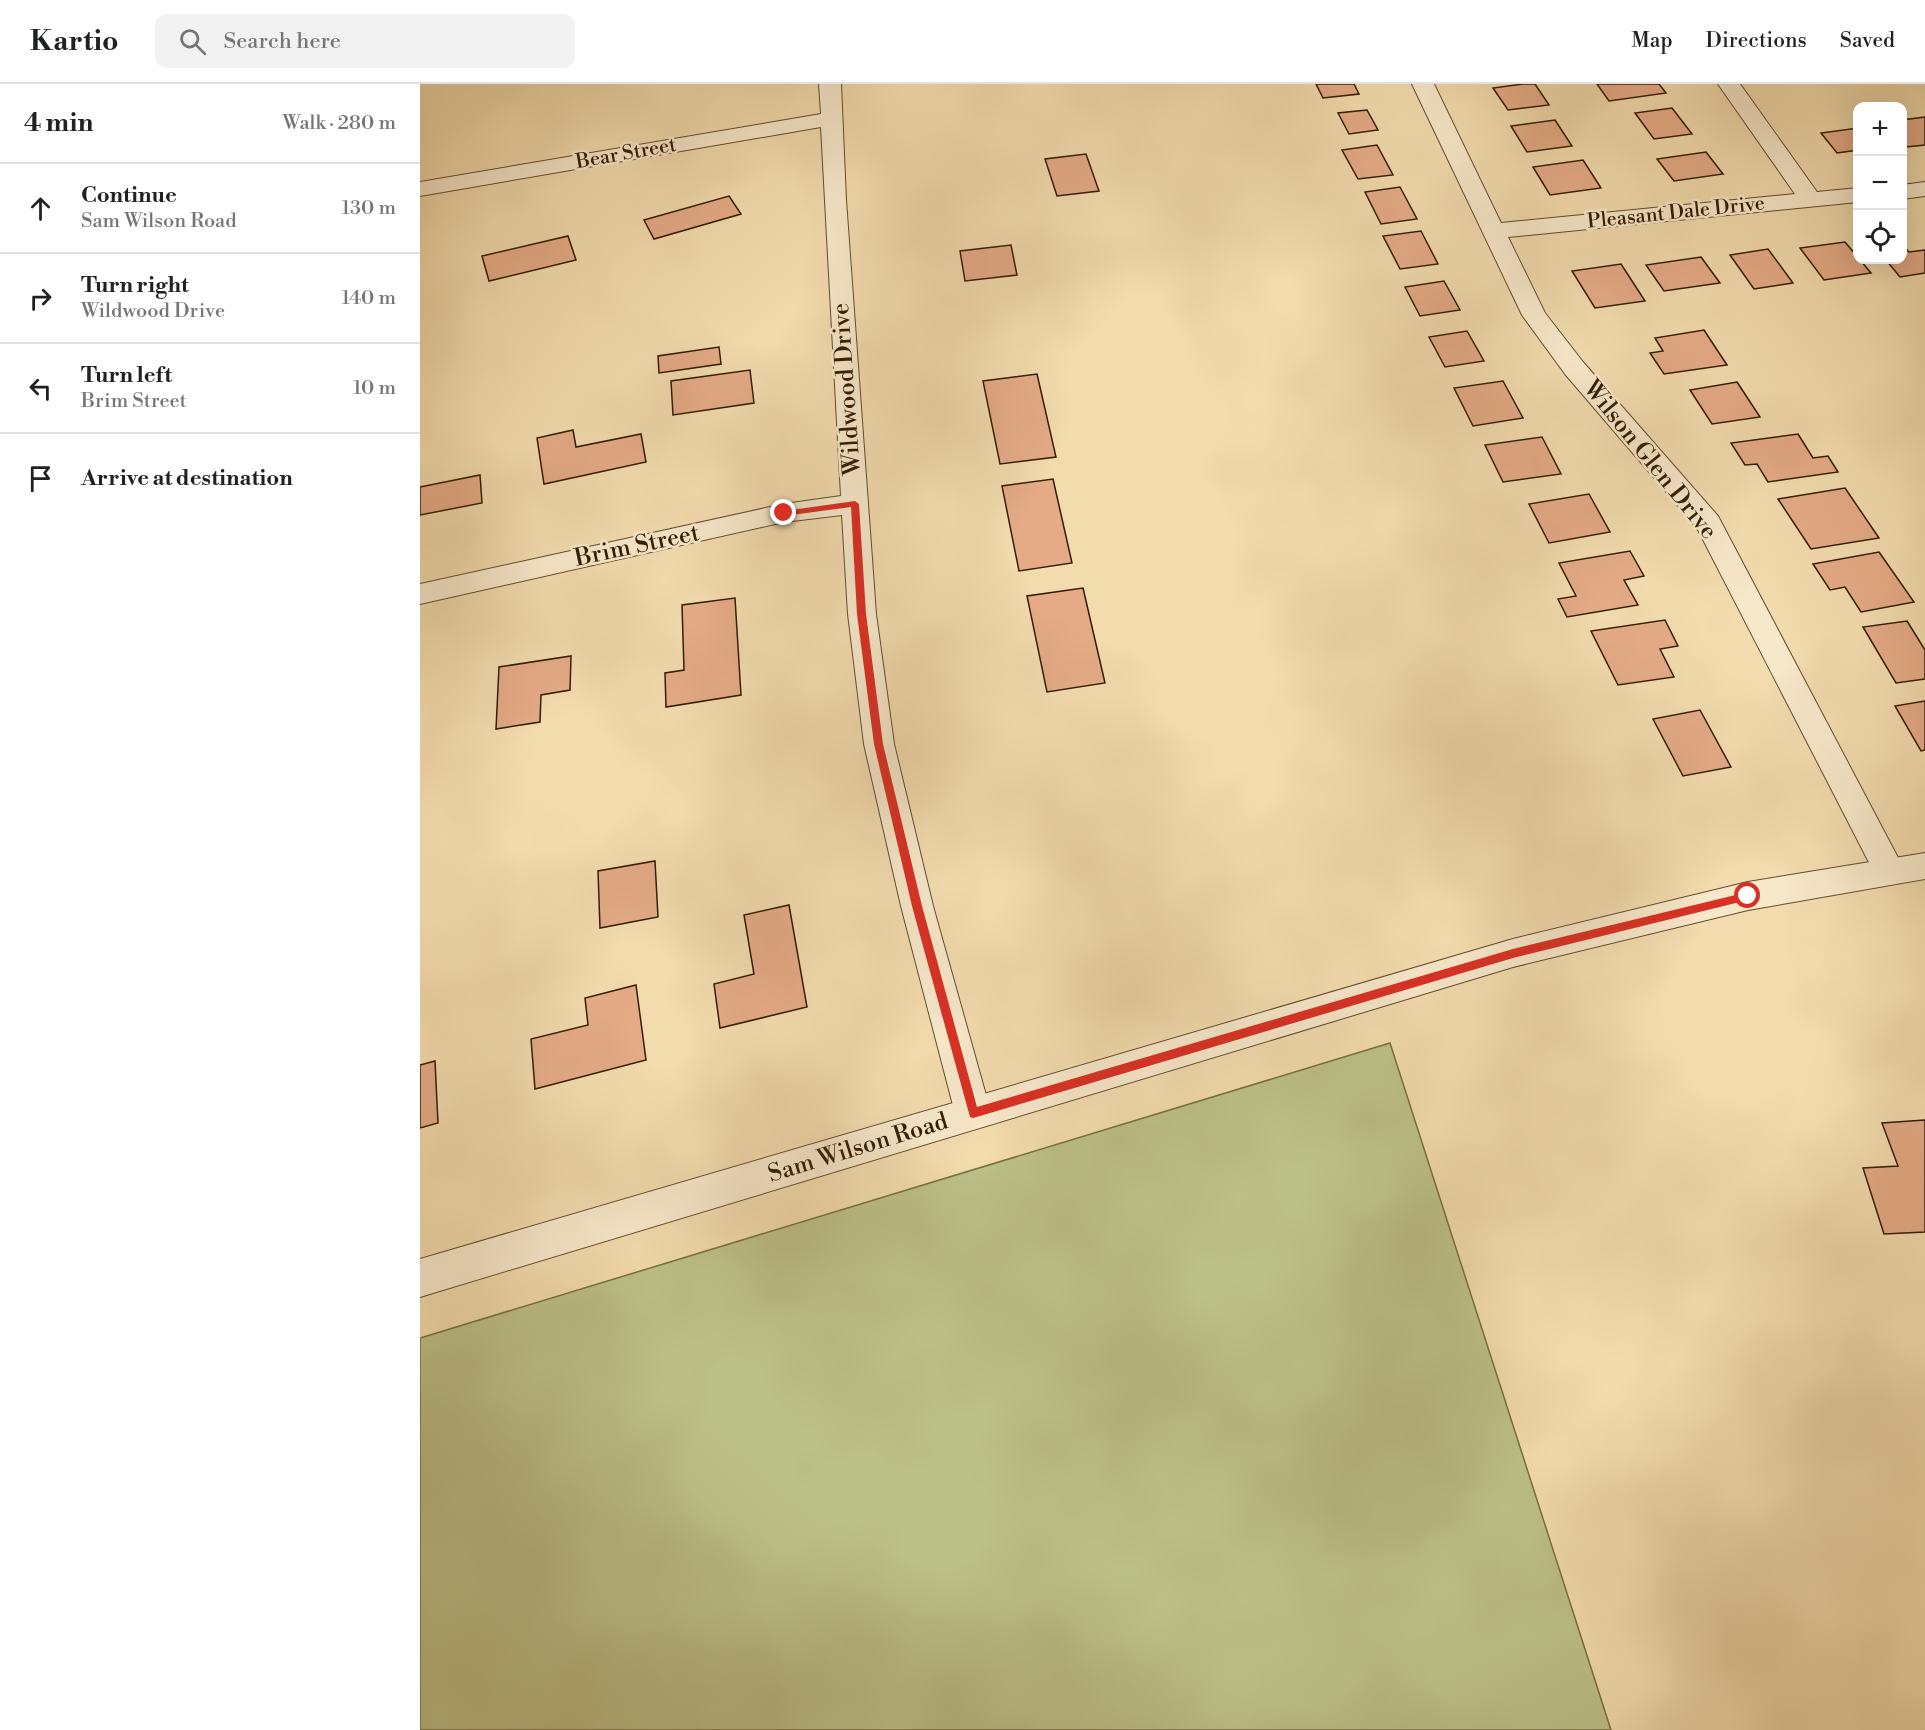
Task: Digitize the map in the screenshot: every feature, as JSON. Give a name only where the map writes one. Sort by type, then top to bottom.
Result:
[{"type":"street","name":"Wildwood Drive","points":[[830,84],[862,614],[879,744],[917,906],[973,1113]]},
{"type":"street","name":"Wilson Glen Drive","points":[[1423,84],[1534,315],[1574,368],[1708,523],[1889,871]]},
{"type":"street","points":[[1730,84],[1810,199]]},
{"type":"street","name":"Bear Street","points":[[420,189],[832,119]]},
{"type":"street","points":[[1907,191],[1925,189]]},
{"type":"street","name":"Pleasant Dale Drive","points":[[1494,231],[1853,195]]},
{"type":"street","name":"Brim Street","points":[[420,594],[784,513],[855,504]]},
{"type":"street","name":"Sam Wilson Road","points":[[420,1278],[1513,953],[1748,896],[1925,866]]},
{"type":"green space","points":[[1390,1043],[1611,1730],[420,1730],[420,1338]]},
{"type":"building","points":[[1316,84],[1354,84],[1359,94],[1323,98]]},
{"type":"building","points":[[1535,84],[1549,105],[1508,110],[1493,88]]},
{"type":"building","points":[[1597,84],[1659,84],[1666,93],[1609,101]]},
{"type":"building","points":[[1672,108],[1692,134],[1654,139],[1635,113]]},
{"type":"building","points":[[1367,110],[1378,130],[1349,134],[1338,113]]},
{"type":"building","points":[[1925,117],[1925,145],[1907,147],[1907,119]]},
{"type":"building","points":[[1555,120],[1572,146],[1527,152],[1511,126]]},
{"type":"building","points":[[1853,129],[1853,151],[1837,153],[1821,133]]},
{"type":"building","points":[[1377,145],[1393,175],[1358,179],[1342,150]]},
{"type":"building","points":[[1706,152],[1723,174],[1674,181],[1657,159]]},
{"type":"building","points":[[1086,154],[1099,191],[1057,196],[1045,159]]},
{"type":"building","points":[[1583,160],[1601,188],[1550,195],[1533,167]]},
{"type":"building","points":[[1400,187],[1417,219],[1381,224],[1365,192]]},
{"type":"building","points":[[729,196],[741,214],[654,239],[644,220]]},
{"type":"building","points":[[1421,231],[1438,264],[1400,269],[1383,236]]},
{"type":"building","points":[[568,236],[576,260],[489,281],[482,256]]},
{"type":"building","points":[[1845,242],[1853,252],[1853,264],[1863,264],[1871,273],[1824,280],[1800,248]]},
{"type":"building","points":[[1011,245],[1017,275],[965,281],[960,251]]},
{"type":"building","points":[[1768,249],[1793,283],[1754,289],[1730,255]]},
{"type":"building","points":[[1907,250],[1909,252],[1925,250],[1925,273],[1900,277],[1889,264],[1907,264]]},
{"type":"building","points":[[1701,257],[1720,283],[1664,291],[1646,265]]},
{"type":"building","points":[[1621,264],[1645,301],[1595,308],[1572,271]]},
{"type":"building","points":[[1444,281],[1460,310],[1420,316],[1405,287]]},
{"type":"building","points":[[1704,330],[1727,365],[1664,374],[1650,353],[1663,351],[1655,338]]},
{"type":"building","points":[[1467,331],[1484,361],[1445,367],[1429,337]]},
{"type":"building","points":[[719,347],[721,364],[659,373],[658,356]]},
{"type":"building","points":[[750,370],[754,403],[673,415],[671,381]]},
{"type":"building","points":[[1037,374],[1056,457],[1000,464],[983,381]]},
{"type":"building","points":[[1503,381],[1523,418],[1473,426],[1454,388]]},
{"type":"building","points":[[1737,382],[1760,417],[1712,424],[1690,390]]},
{"type":"building","points":[[573,430],[576,447],[641,434],[646,462],[544,484],[537,438]]},
{"type":"building","points":[[1798,434],[1813,458],[1828,456],[1838,472],[1768,482],[1757,464],[1745,465],[1731,443]]},
{"type":"building","points":[[1542,437],[1561,474],[1503,482],[1485,445]]},
{"type":"building","points":[[480,475],[482,503],[420,515],[420,487]]},
{"type":"building","points":[[1053,479],[1072,563],[1019,571],[1002,486]]},
{"type":"building","points":[[1845,488],[1879,538],[1811,549],[1778,499]]},
{"type":"building","points":[[1589,494],[1610,532],[1549,543],[1529,504]]},
{"type":"building","points":[[1630,551],[1644,576],[1624,580],[1638,605],[1567,617],[1558,599],[1576,596],[1559,563]]},
{"type":"building","points":[[1879,552],[1914,602],[1861,612],[1845,587],[1830,590],[1813,564]]},
{"type":"building","points":[[1083,588],[1105,683],[1047,692],[1027,596]]},
{"type":"building","points":[[735,598],[741,695],[666,707],[665,673],[684,670],[682,605]]},
{"type":"building","points":[[1665,620],[1678,646],[1660,649],[1674,677],[1618,685],[1591,631]]},
{"type":"building","points":[[1907,621],[1925,650],[1925,679],[1896,683],[1863,627]]},
{"type":"building","points":[[571,656],[570,690],[541,695],[540,722],[496,729],[499,667]]},
{"type":"building","points":[[1925,701],[1925,750],[1921,751],[1895,706]]},
{"type":"building","points":[[1700,710],[1731,767],[1683,776],[1653,719]]},
{"type":"building","points":[[655,861],[658,917],[600,928],[598,871]]},
{"type":"building","points":[[789,905],[807,1007],[720,1028],[714,984],[754,974],[744,915]]},
{"type":"building","points":[[636,985],[646,1060],[535,1089],[531,1039],[588,1025],[585,998]]},
{"type":"building","points":[[435,1061],[438,1123],[420,1128],[420,1065]]},
{"type":"building","points":[[1925,1120],[1925,1232],[1884,1234],[1863,1168],[1898,1166],[1882,1123]]},
{"type":"route","points":[[784,513],[855,504],[862,614],[879,744],[917,906],[973,1113],[1513,953],[1748,896]]}]
